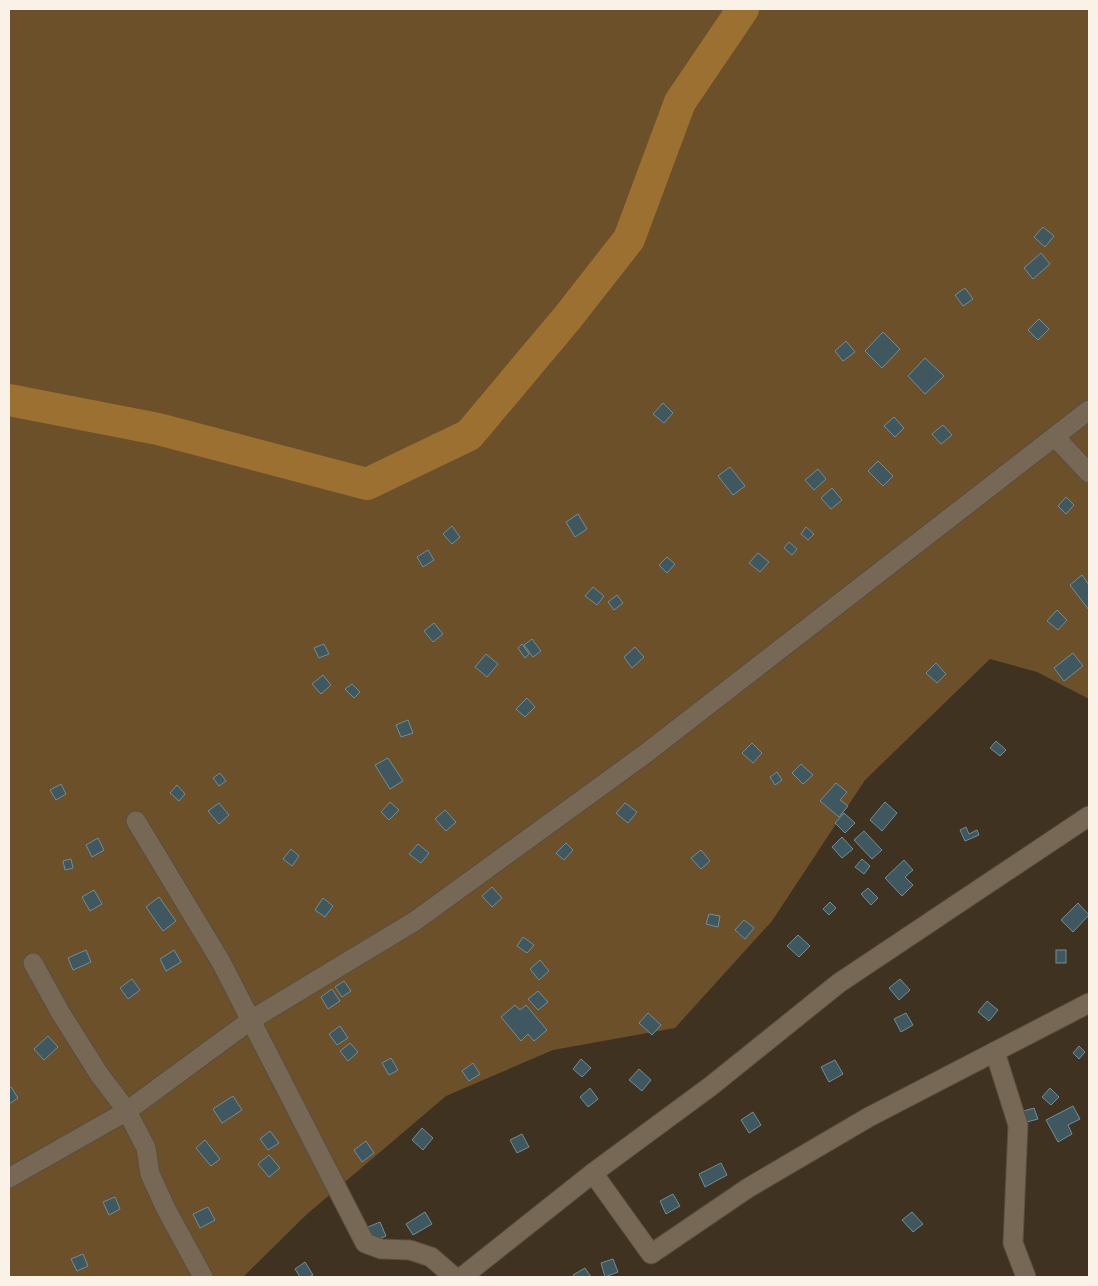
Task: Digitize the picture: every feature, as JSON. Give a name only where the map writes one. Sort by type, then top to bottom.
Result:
[{"type":"street","points":[[9,1178],[127,1111],[251,1020],[416,921],[645,754],[1089,410]]},
{"type":"street","points":[[1055,437],[1089,473]]},
{"type":"street","points":[[462,1277],[594,1173],[711,1086],[839,983],[1089,816]]},
{"type":"street","points":[[136,821],[221,962],[365,1242],[381,1249],[410,1250],[431,1257],[454,1277]]},
{"type":"street","points":[[33,963],[60,1012],[99,1074],[127,1111],[146,1148],[150,1174],[166,1209],[203,1277]]},
{"type":"street","points":[[594,1173],[651,1254],[748,1188],[861,1122],[1089,1003]]},
{"type":"street","points":[[994,1052],[1018,1125],[1013,1243],[1026,1277]]},
{"type":"shaded area","points":[[9,9],[1089,9],[1089,699],[1037,672],[990,659],[865,780],[772,921],[675,1028],[553,1050],[446,1096],[306,1215],[243,1277],[9,1277]]},
{"type":"building","points":[[1043,227],[1054,236],[1045,247],[1034,237]]},
{"type":"building","points":[[1041,253],[1050,264],[1033,279],[1024,268]]},
{"type":"building","points":[[965,288],[973,299],[963,306],[955,295]]},
{"type":"building","points":[[1039,319],[1049,329],[1038,340],[1028,330]]},
{"type":"building","points":[[883,332],[900,349],[882,368],[865,351]]},
{"type":"building","points":[[846,341],[855,352],[843,361],[835,351]]},
{"type":"building","points":[[925,358],[944,376],[925,394],[908,376]]},
{"type":"building","points":[[663,403],[673,413],[664,423],[653,414]]},
{"type":"building","points":[[894,417],[904,428],[895,437],[884,426]]},
{"type":"building","points":[[943,425],[952,435],[941,444],[932,434]]},
{"type":"building","points":[[878,461],[893,476],[883,486],[868,471]]},
{"type":"building","points":[[730,467],[745,486],[733,495],[718,476]]},
{"type":"building","points":[[818,469],[826,479],[814,490],[805,480]]},
{"type":"building","points":[[832,488],[842,500],[831,509],[821,498]]},
{"type":"building","points":[[1066,497],[1074,505],[1066,514],[1058,506]]},
{"type":"building","points":[[578,514],[587,529],[575,537],[566,522]]},
{"type":"building","points":[[452,526],[460,537],[452,544],[443,534]]},
{"type":"building","points":[[806,527],[814,534],[808,540],[801,534]]},
{"type":"building","points":[[789,542],[797,549],[792,555],[784,548]]},
{"type":"building","points":[[428,550],[434,560],[423,567],[417,557]]},
{"type":"building","points":[[758,553],[769,562],[760,572],[749,563]]},
{"type":"building","points":[[667,557],[675,564],[667,573],[659,565]]},
{"type":"building","points":[[1082,575],[1089,585],[1089,610],[1070,585]]},
{"type":"building","points":[[593,587],[604,596],[597,605],[585,596]]},
{"type":"building","points":[[617,595],[623,603],[614,610],[608,602]]},
{"type":"building","points":[[1057,610],[1067,620],[1058,630],[1047,621]]},
{"type":"building","points":[[434,623],[443,634],[433,642],[424,631]]},
{"type":"building","points":[[532,639],[541,651],[533,657],[524,645]]},
{"type":"building","points":[[324,644],[329,654],[319,658],[314,648]]},
{"type":"building","points":[[522,644],[529,654],[525,658],[518,648]]},
{"type":"building","points":[[635,647],[644,657],[632,668],[624,657]]},
{"type":"building","points":[[1073,653],[1083,666],[1064,681],[1054,668]]},
{"type":"building","points":[[486,654],[498,664],[487,677],[475,667]]},
{"type":"building","points":[[936,663],[946,674],[937,683],[926,673]]},
{"type":"building","points":[[323,675],[331,685],[321,694],[312,684]]},
{"type":"building","points":[[352,684],[360,692],[354,698],[345,689]]},
{"type":"building","points":[[527,698],[535,707],[525,717],[516,709]]},
{"type":"building","points":[[408,720],[413,733],[401,737],[396,725]]},
{"type":"building","points":[[996,741],[1006,750],[1000,756],[990,748]]},
{"type":"building","points":[[752,743],[762,753],[753,763],[742,753]]},
{"type":"building","points":[[388,758],[403,781],[390,789],[375,765]]},
{"type":"building","points":[[801,764],[813,775],[803,784],[792,773]]},
{"type":"building","points":[[777,772],[782,780],[775,785],[770,777]]},
{"type":"building","points":[[220,773],[226,781],[219,786],[213,778]]},
{"type":"building","points":[[836,783],[847,792],[840,800],[848,806],[839,817],[820,801]]},
{"type":"building","points":[[61,784],[66,794],[56,800],[50,790]]},
{"type":"building","points":[[177,785],[185,794],[179,801],[170,793]]},
{"type":"building","points":[[390,802],[399,810],[389,820],[381,812]]},
{"type":"building","points":[[885,802],[897,813],[882,831],[870,820]]},
{"type":"building","points":[[219,803],[229,815],[219,824],[208,811]]},
{"type":"building","points":[[625,803],[637,812],[628,823],[616,813]]},
{"type":"building","points":[[445,810],[456,822],[446,831],[435,819]]},
{"type":"building","points":[[844,813],[855,823],[845,833],[835,823]]},
{"type":"building","points":[[966,827],[969,834],[977,830],[979,835],[965,841],[960,830]]},
{"type":"building","points":[[864,831],[882,850],[872,859],[854,840]]},
{"type":"building","points":[[842,837],[853,849],[842,858],[832,847]]},
{"type":"building","points":[[98,838],[104,850],[92,857],[86,845]]},
{"type":"building","points":[[566,843],[573,850],[564,860],[556,853]]},
{"type":"building","points":[[418,844],[429,853],[421,863],[409,854]]},
{"type":"building","points":[[291,849],[299,856],[292,866],[283,859]]},
{"type":"building","points":[[701,850],[710,861],[701,869],[691,858]]},
{"type":"building","points":[[71,859],[73,868],[65,870],[63,861]]},
{"type":"building","points":[[862,859],[870,866],[864,874],[855,867]]},
{"type":"building","points":[[904,860],[913,870],[905,877],[913,885],[902,896],[885,878]]},
{"type":"building","points":[[492,887],[502,898],[492,907],[482,896]]},
{"type":"building","points":[[868,888],[878,898],[871,905],[861,894]]},
{"type":"building","points":[[94,890],[102,904],[90,911],[82,897]]},
{"type":"building","points":[[159,897],[176,921],[163,931],[146,907]]},
{"type":"building","points":[[323,898],[333,906],[325,917],[315,910]]},
{"type":"building","points":[[830,902],[836,908],[829,915],[823,909]]},
{"type":"building","points":[[1078,903],[1089,915],[1073,932],[1061,920]]},
{"type":"building","points":[[709,914],[720,916],[718,927],[706,924]]},
{"type":"building","points":[[744,920],[754,928],[745,939],[735,930]]},
{"type":"building","points":[[798,935],[810,946],[799,957],[787,946]]},
{"type":"building","points":[[523,937],[534,945],[527,953],[517,946]]},
{"type":"building","points":[[86,950],[91,962],[73,970],[68,958]]},
{"type":"building","points":[[174,950],[181,962],[166,971],[160,959]]},
{"type":"building","points":[[1056,950],[1066,950],[1066,963],[1056,963]]},
{"type":"building","points":[[540,960],[549,971],[539,980],[530,969]]},
{"type":"building","points":[[132,979],[140,990],[128,999],[120,988]]},
{"type":"building","points":[[900,979],[910,990],[899,1000],[889,988]]},
{"type":"building","points":[[344,981],[351,991],[342,997],[335,987]]},
{"type":"building","points":[[332,989],[340,1001],[328,1009],[321,997]]},
{"type":"building","points":[[538,991],[548,1002],[538,1010],[528,999]]},
{"type":"building","points":[[987,1001],[998,1010],[989,1021],[978,1012]]},
{"type":"building","points":[[515,1005],[520,1010],[526,1005],[547,1030],[534,1041],[528,1034],[521,1041],[501,1017]]},
{"type":"building","points":[[648,1013],[661,1025],[652,1035],[639,1023]]},
{"type":"building","points":[[906,1013],[913,1025],[901,1032],[894,1019]]},
{"type":"building","points":[[340,1026],[348,1038],[337,1045],[329,1034]]},
{"type":"building","points":[[48,1036],[58,1047],[44,1060],[34,1049]]},
{"type":"building","points":[[350,1043],[358,1052],[348,1061],[340,1051]]},
{"type":"building","points":[[1079,1046],[1085,1052],[1079,1059],[1073,1053]]},
{"type":"building","points":[[391,1058],[398,1070],[389,1075],[382,1063]]},
{"type":"building","points":[[581,1059],[591,1068],[582,1077],[573,1069]]},
{"type":"building","points":[[835,1060],[843,1074],[829,1082],[821,1067]]},
{"type":"building","points":[[473,1063],[480,1074],[469,1081],[462,1071]]},
{"type":"building","points":[[639,1069],[651,1080],[642,1091],[629,1080]]},
{"type":"building","points":[[11,1087],[18,1098],[9,1104],[9,1089]]},
{"type":"building","points":[[590,1088],[598,1099],[588,1107],[580,1097]]},
{"type":"building","points":[[1050,1088],[1059,1097],[1051,1105],[1042,1097]]},
{"type":"building","points":[[233,1096],[242,1110],[222,1123],[213,1109]]},
{"type":"building","points":[[1073,1106],[1080,1119],[1068,1125],[1072,1134],[1058,1142],[1046,1120]]},
{"type":"building","points":[[1034,1108],[1038,1119],[1023,1123],[1020,1112]]},
{"type":"building","points":[[753,1112],[761,1125],[749,1133],[741,1120]]},
{"type":"building","points":[[422,1128],[433,1138],[423,1150],[412,1140]]},
{"type":"building","points":[[270,1131],[279,1143],[268,1150],[260,1139]]},
{"type":"building","points":[[522,1134],[529,1147],[517,1153],[510,1140]]},
{"type":"building","points":[[205,1140],[220,1159],[211,1166],[196,1148]]},
{"type":"building","points":[[366,1141],[374,1153],[362,1162],[354,1150]]},
{"type":"building","points":[[269,1155],[280,1168],[269,1177],[258,1164]]},
{"type":"building","points":[[721,1163],[727,1175],[705,1187],[699,1174]]},
{"type":"building","points":[[673,1194],[680,1206],[666,1214],[660,1201]]},
{"type":"building","points":[[115,1197],[120,1209],[109,1215],[103,1202]]},
{"type":"building","points":[[208,1207],[215,1220],[200,1228],[193,1214]]},
{"type":"building","points":[[425,1212],[432,1224],[413,1235],[406,1224]]},
{"type":"building","points":[[912,1212],[923,1224],[913,1232],[902,1220]]},
{"type":"building","points":[[380,1222],[386,1236],[374,1241],[368,1227]]},
{"type":"building","points":[[83,1254],[88,1266],[77,1271],[71,1259]]},
{"type":"building","points":[[613,1259],[618,1272],[605,1277],[601,1263]]},
{"type":"building","points":[[305,1262],[313,1275],[300,1277],[295,1269]]},
{"type":"building","points":[[585,1268],[591,1277],[574,1277],[573,1275]]},
{"type":"waterway","points":[[9,400],[158,429],[367,484],[469,435],[568,317],[629,239],[680,102],[743,9]]}]
